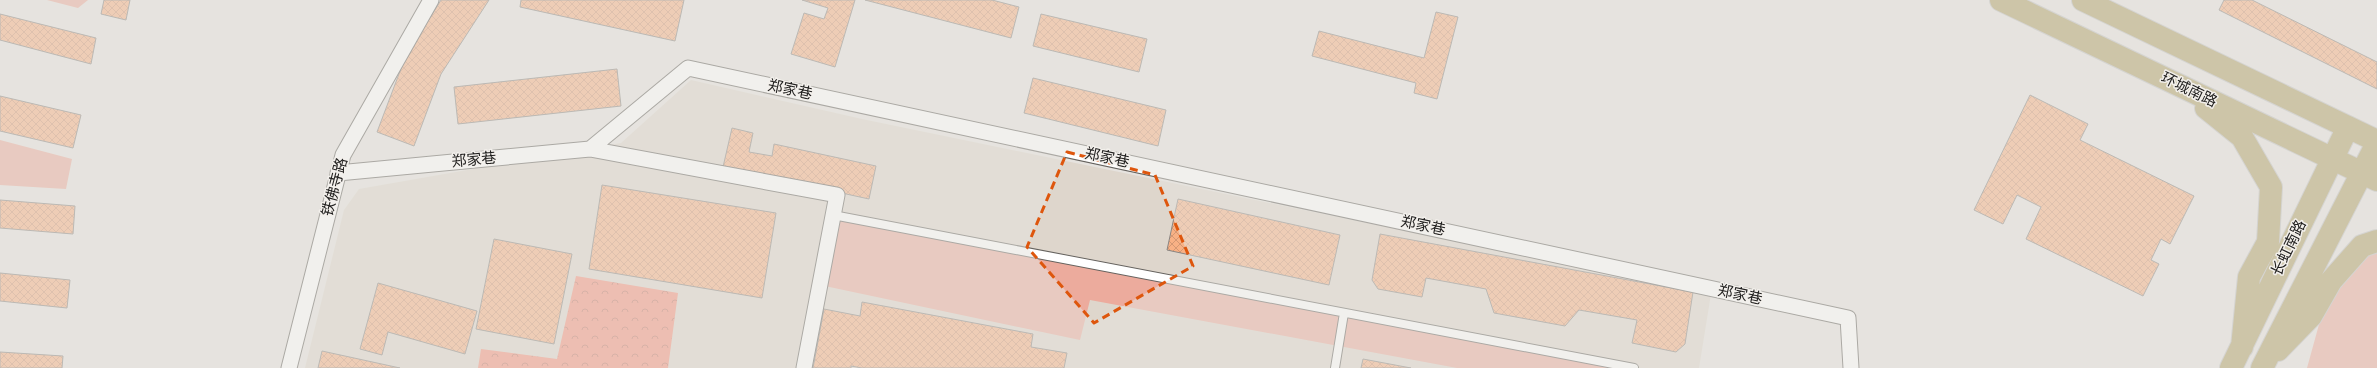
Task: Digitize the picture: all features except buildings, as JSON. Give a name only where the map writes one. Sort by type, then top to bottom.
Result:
[{"type":"highway","name":"环城南路","points":[[2001,0],[2178,84],[2331,160],[2369,176]]},
{"type":"highway","points":[[2083,0],[2377,142]]},
{"type":"highway","points":[[2178,84],[2242,137],[2271,187],[2268,242],[2249,277],[2242,347]]},
{"type":"highway","name":"长虹南路","points":[[2231,368],[2348,127]]},
{"type":"highway","name":"长虹南路","points":[[2262,366],[2369,176],[2377,142]]},
{"type":"highway","points":[[2262,366],[2310,316],[2331,281],[2362,246],[2377,241]]},
{"type":"street","name":"铁佛寺路","points":[[289,368],[343,155],[431,0]]},
{"type":"street","name":"郑家巷","points":[[338,173],[590,149],[688,68],[1848,318],[1851,368]]},
{"type":"street","points":[[590,149],[838,195],[804,368]]},
{"type":"lane","points":[[834,215],[1634,368]]},
{"type":"lane","points":[[1335,368],[1344,313]]},
{"type":"highlighted area","points":[[1067,152],[1155,175],[1193,266],[1094,323],[1027,247]]},
{"type":"shaded area","points":[[47,0],[88,0],[78,8]]},
{"type":"shaded area","points":[[691,80],[862,119],[1711,294],[1699,368],[305,368],[344,210],[359,189],[621,143]]},
{"type":"shaded area","points":[[0,140],[72,159],[66,189],[0,185]]},
{"type":"shaded area","points":[[833,215],[1634,368],[1457,368],[1090,300],[1080,340],[820,285]]},
{"type":"shaded area","points":[[2377,241],[2377,368],[2307,368],[2331,281]]},
{"type":"green space","points":[[576,276],[678,293],[668,368],[478,368],[481,349],[557,359]]}]
